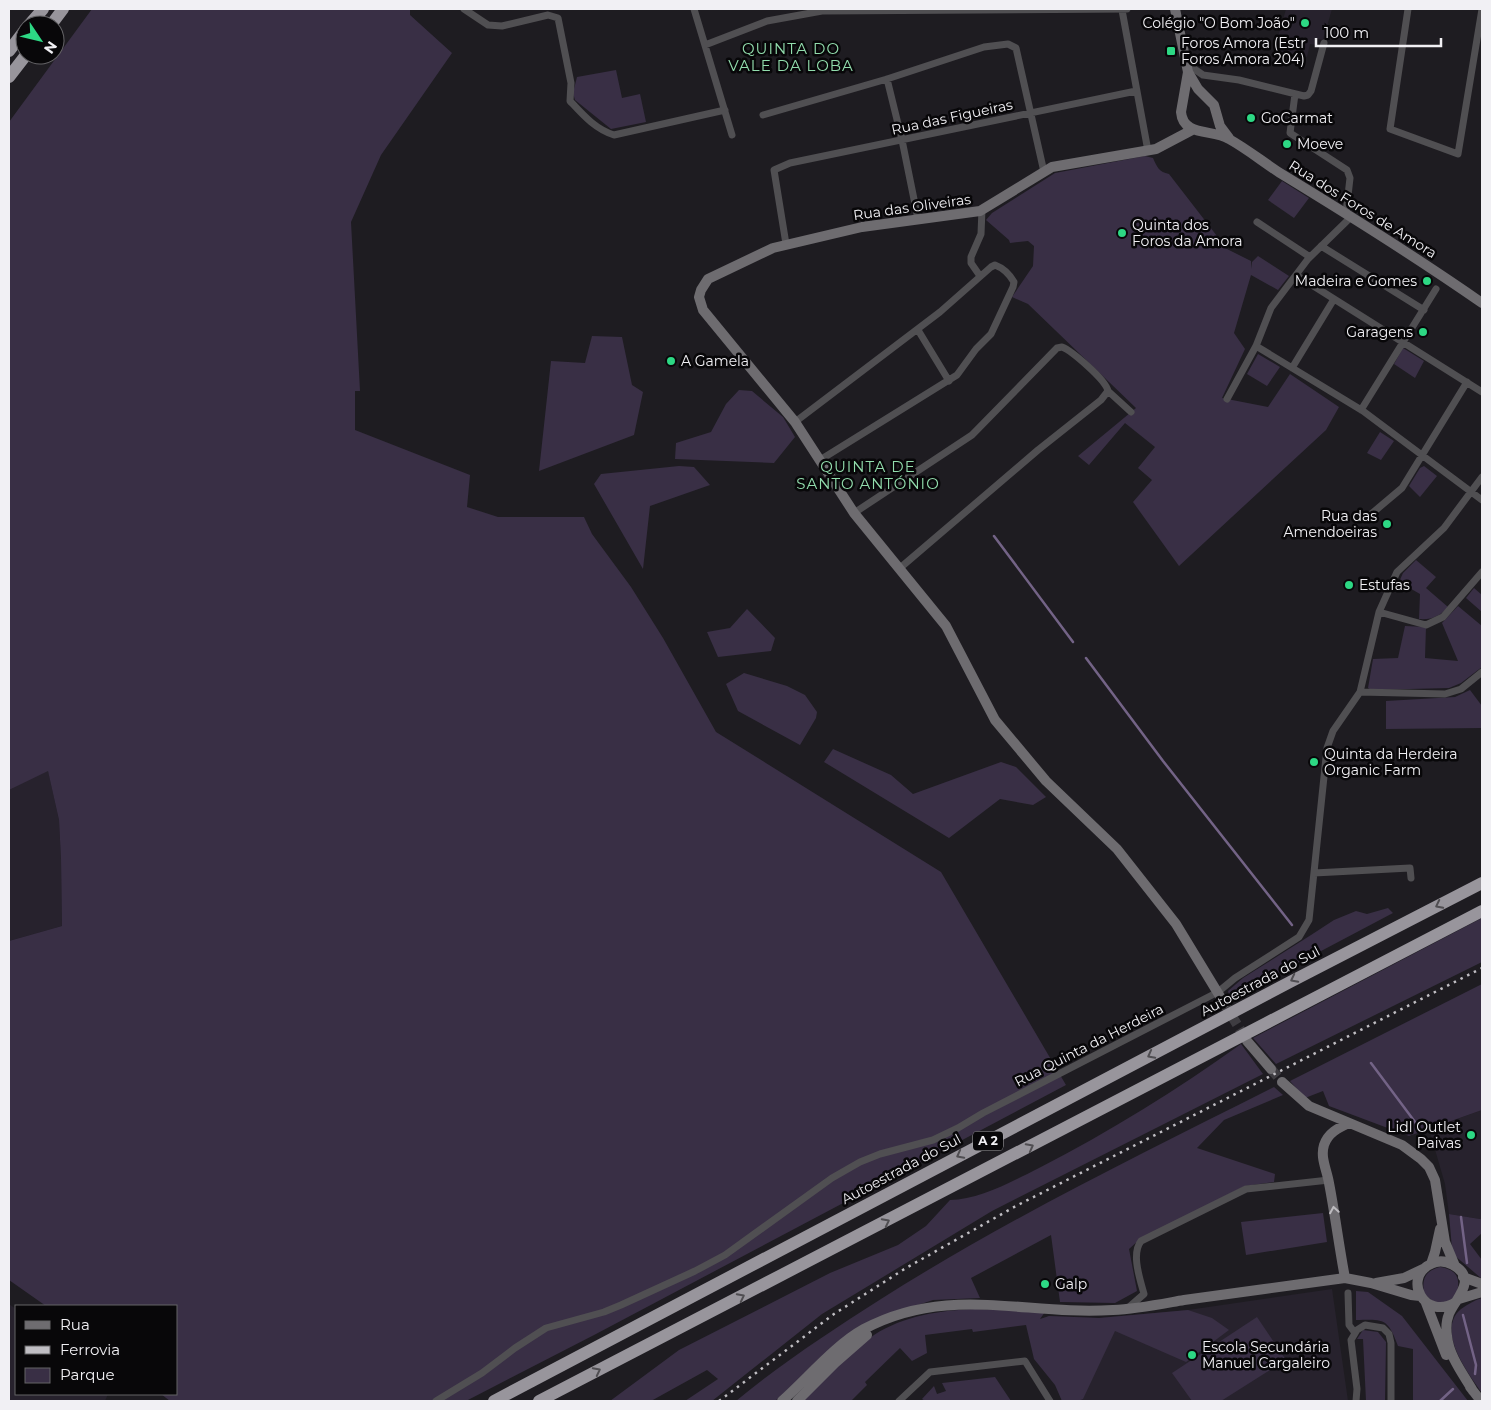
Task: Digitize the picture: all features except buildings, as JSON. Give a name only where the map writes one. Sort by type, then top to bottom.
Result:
[{"type":"highway","points":[[9,77],[18,65]]},
{"type":"highway","name":"Autoestrada do Sul","points":[[494,1401],[1482,882]]},
{"type":"highway","name":"A 2","points":[[539,1401],[1482,911]]},
{"type":"street","points":[[464,9],[488,24],[502,26],[548,15],[558,18],[571,83],[570,101],[588,121],[614,135],[725,110]]},
{"type":"street","points":[[694,9],[732,135]]},
{"type":"street","points":[[706,44],[767,21],[822,10],[1125,9],[1136,90],[1148,151]]},
{"type":"street","points":[[1175,9],[1187,68],[1198,89],[1214,105],[1220,126],[1229,139]]},
{"type":"street","points":[[1408,9],[1390,129],[1458,154],[1480,36],[1482,9]]},
{"type":"street","points":[[1187,68],[1203,75],[1239,80],[1304,96],[1308,95],[1311,91],[1324,43]]},
{"type":"street","points":[[763,115],[984,47],[1008,44],[1016,48],[1044,172]]},
{"type":"street","points":[[1172,142],[1182,109],[1187,68]]},
{"type":"street","points":[[1198,89],[1198,80],[1203,75]]},
{"type":"street","points":[[887,78],[918,220]]},
{"type":"street","name":"Rua das Figueiras","points":[[786,244],[774,170],[790,163],[1136,90]]},
{"type":"street","points":[[1227,399],[1256,346],[1271,308],[1310,257],[1349,215],[1350,178],[1347,170],[1290,133],[1295,94]]},
{"type":"street","points":[[1208,99],[1196,96],[1191,98],[1182,109],[1184,123],[1197,131],[1217,134],[1229,139]]},
{"type":"street","points":[[1197,131],[1214,123],[1217,114]]},
{"type":"street","name":"Rua das Oliveiras","points":[[795,422],[703,310],[700,304],[700,290],[708,279],[773,248],[786,244],[862,227],[982,209],[1052,167],[1148,151],[1197,131]]},
{"type":"street","name":"Rua dos Foros de Amora","points":[[1229,139],[1259,160],[1436,271],[1482,303]]},
{"type":"street","points":[[980,276],[971,263],[971,257],[981,234],[982,209]]},
{"type":"street","points":[[1257,222],[1310,257]]},
{"type":"street","points":[[1321,246],[1424,310]]},
{"type":"street","points":[[820,460],[956,375],[976,349],[991,334],[1014,282],[1011,277],[996,265],[980,276],[918,330],[795,422],[854,513],[946,626],[995,720],[1046,781],[1117,849],[1176,924],[1224,1003]]},
{"type":"street","points":[[1296,275],[1482,392]]},
{"type":"street","points":[[1361,410],[1436,290]]},
{"type":"street","points":[[1292,368],[1334,299]]},
{"type":"street","points":[[918,330],[949,381]]},
{"type":"street","points":[[1256,346],[1361,410],[1482,500]]},
{"type":"street","points":[[854,513],[972,435],[1057,348],[1062,347],[1070,351],[1131,412]]},
{"type":"street","points":[[1370,515],[1402,488],[1467,382]]},
{"type":"street","points":[[900,568],[1038,450],[1101,400],[1108,391]]},
{"type":"street","name":"Rua Quinta da Herdeira","points":[[436,1401],[482,1373],[546,1328],[604,1312],[696,1271],[724,1255],[832,1178],[860,1162],[880,1154],[933,1140],[946,1134],[1218,992],[1234,978],[1299,937],[1309,920],[1327,748],[1333,731],[1360,692],[1379,612],[1397,572],[1444,528],[1482,477]]},
{"type":"street","points":[[1379,612],[1426,625],[1443,617],[1482,572]]},
{"type":"street","points":[[1360,692],[1445,694],[1461,688],[1482,672]]},
{"type":"street","points":[[1314,874],[1410,868],[1411,878]]},
{"type":"street","points":[[1247,1041],[1271,1069]]},
{"type":"street","points":[[1282,1082],[1309,1106],[1402,1144],[1429,1167],[1435,1180],[1446,1242],[1455,1266],[1463,1277],[1482,1284]]},
{"type":"street","points":[[1345,1278],[1329,1180],[1323,1160],[1324,1144],[1333,1131],[1349,1123]]},
{"type":"street","points":[[1128,1308],[1144,1294],[1138,1272],[1137,1252],[1141,1241],[1246,1190],[1329,1180]]},
{"type":"street","points":[[1442,1220],[1435,1252],[1418,1280],[1423,1299],[1447,1357],[1481,1401]]},
{"type":"street","points":[[1371,1283],[1404,1278],[1438,1262],[1446,1262],[1455,1266]]},
{"type":"street","points":[[1463,1277],[1463,1292],[1449,1314],[1446,1325],[1447,1337],[1451,1352],[1473,1391]]},
{"type":"street","points":[[782,1401],[847,1341],[864,1329],[907,1313],[934,1306],[958,1304],[1068,1310],[1113,1310],[1345,1278],[1371,1283],[1411,1295],[1423,1299],[1434,1307],[1440,1308],[1449,1307],[1458,1301],[1482,1292]]},
{"type":"street","points":[[1348,1294],[1350,1325],[1355,1333]]},
{"type":"street","points":[[797,1401],[860,1341],[907,1313]]},
{"type":"street","points":[[1356,1401],[1357,1390],[1351,1340],[1360,1328],[1365,1326],[1383,1328],[1391,1338],[1391,1401]]},
{"type":"street","points":[[899,1401],[930,1372],[1025,1361],[1050,1401]]},
{"type":"street","points":[[789,1401],[819,1367]]},
{"type":"shaded area","name":"Colégio \"O Bom João\"","points":[[1286,9],[1332,9],[1323,40],[1314,38],[1316,45],[1310,44],[1307,57],[1274,50]]},
{"type":"shaded area","points":[[48,770],[59,820],[62,926],[9,941],[9,790]]},
{"type":"shaded area","points":[[1482,1110],[1482,1218],[1449,1214],[1445,1184],[1429,1129]]},
{"type":"shaded area","name":"Escola Secundária Manuel Cargaleiro","points":[[1332,1289],[1348,1401],[1062,1401],[1032,1326],[1049,1316],[1099,1318],[1188,1310]]},
{"type":"shaded area","points":[[9,1304],[15,1308],[15,1395],[108,1395],[105,1401],[9,1401]]},
{"type":"green space","points":[[92,9],[410,9],[410,15],[452,53],[381,155],[351,222],[360,391],[355,391],[355,430],[470,475],[467,507],[498,517],[584,517],[592,534],[631,587],[663,638],[716,732],[941,872],[1066,1085],[466,1401],[170,1401],[162,1395],[178,1395],[178,1305],[45,1305],[9,1280],[9,941],[62,926],[59,820],[48,771],[9,790],[9,122],[51,65],[65,65],[65,46]]},
{"type":"green space","points":[[616,70],[622,98],[640,94],[646,122],[611,129],[575,100],[573,93],[577,77]]},
{"type":"green space","points":[[1145,156],[1153,158],[1159,169],[1169,174],[1227,249],[1251,261],[1251,269],[1252,262],[1258,256],[1289,276],[1278,290],[1251,275],[1234,333],[1245,349],[1222,398],[1268,407],[1290,374],[1339,407],[1326,430],[1179,566],[1133,502],[1152,480],[1138,468],[1155,447],[1125,423],[1089,465],[1078,456],[1136,408],[1028,304],[1012,297],[1033,266],[1034,246],[1028,241],[1010,243],[986,220],[992,213],[1055,173]]},
{"type":"green space","points":[[1282,181],[1309,198],[1294,218],[1268,200]]},
{"type":"green space","points":[[592,336],[622,337],[632,385],[643,392],[634,435],[539,471],[551,361],[585,363]]},
{"type":"green space","points":[[1403,348],[1424,361],[1415,378],[1394,364]]},
{"type":"green space","points":[[1258,354],[1280,367],[1267,386],[1247,374]]},
{"type":"green space","points":[[739,390],[752,391],[783,417],[795,437],[774,463],[675,459],[676,443],[711,432],[726,404]]},
{"type":"green space","points":[[1380,432],[1394,441],[1381,460],[1367,453]]},
{"type":"green space","points":[[679,466],[694,467],[710,485],[650,506],[643,569],[594,484],[601,474]]},
{"type":"green space","points":[[1424,466],[1437,476],[1420,497],[1409,486],[1420,468]]},
{"type":"green space","points":[[1416,560],[1436,577],[1426,588],[1448,607],[1442,613],[1432,618],[1419,619],[1420,594],[1399,582],[1403,573]]},
{"type":"green space","points":[[1474,588],[1482,595],[1482,612],[1466,598]]},
{"type":"green space","points":[[1458,606],[1482,626],[1482,667],[1461,683],[1449,688],[1371,690],[1368,688],[1373,659],[1398,658],[1405,626],[1426,627],[1425,658],[1458,661],[1442,623]]},
{"type":"green space","points":[[747,609],[775,638],[771,651],[718,657],[707,632],[730,628]]},
{"type":"green space","points":[[744,673],[787,686],[805,695],[817,712],[816,718],[800,745],[738,711],[726,684]]},
{"type":"green space","points":[[1470,690],[1482,706],[1482,728],[1386,729],[1386,701],[1455,697]]},
{"type":"green space","points":[[833,749],[891,775],[913,794],[1001,762],[1016,767],[1046,797],[1033,805],[1000,799],[949,838],[824,762]]},
{"type":"green space","points":[[1388,908],[1393,913],[1230,999],[1228,991],[1243,978],[1334,920],[1356,911],[1367,914]]},
{"type":"green space","points":[[1482,918],[1482,962],[1276,1064],[1253,1038]]},
{"type":"green space","points":[[1482,984],[1482,1110],[1409,1136],[1329,1106],[1323,1091],[1305,1098],[1290,1081]]},
{"type":"green space","points":[[1241,1044],[1263,1074],[992,1211],[822,1314],[712,1401],[685,1401],[718,1379],[707,1370],[651,1401],[610,1401],[679,1350],[830,1273],[898,1245],[926,1226],[950,1200],[972,1197],[996,1189],[1091,1140],[1192,1078]]},
{"type":"green space","points":[[1274,1087],[1283,1095],[1224,1120],[1197,1148],[1275,1174],[1274,1182],[1245,1186],[1139,1240],[1129,1249],[1137,1291],[1115,1303],[1060,1302],[1051,1235],[971,1278],[980,1298],[933,1300],[900,1311],[833,1349],[775,1401],[736,1401],[807,1348],[929,1270],[1075,1188]]},
{"type":"green space","points":[[1323,1213],[1327,1242],[1246,1255],[1241,1222]]},
{"type":"green space","points":[[1449,1214],[1482,1218],[1482,1233],[1470,1244],[1482,1260],[1482,1279],[1454,1255]]},
{"type":"green space","points":[[1440,1267],[1455,1274],[1458,1287],[1455,1298],[1438,1305],[1424,1294],[1423,1284],[1425,1277],[1430,1271]]},
{"type":"green space","points":[[1356,1291],[1368,1292],[1402,1316],[1468,1401],[1413,1401],[1413,1349],[1398,1346],[1391,1330],[1384,1322],[1379,1320],[1356,1320]]},
{"type":"green space","points":[[1482,1298],[1482,1393],[1457,1352],[1451,1329],[1454,1318],[1461,1309]]},
{"type":"green space","points":[[975,1309],[1045,1312],[1040,1319],[1049,1316],[1099,1318],[1188,1310],[1212,1318],[1229,1330],[1186,1362],[1115,1331],[1083,1399],[1078,1401],[1062,1401],[1055,1385],[1034,1359],[1026,1325],[973,1332],[972,1329],[925,1335],[927,1353],[912,1361],[900,1348],[865,1382],[867,1385],[851,1401],[803,1401],[837,1366],[885,1328],[923,1315]]},
{"type":"green space","points":[[1257,1317],[1286,1360],[1221,1401],[1192,1401],[1172,1373]]},
{"type":"green space","points":[[1363,1330],[1378,1332],[1386,1342],[1385,1401],[1366,1401],[1363,1339],[1357,1339]]},
{"type":"green space","points":[[995,1377],[1011,1401],[925,1401],[922,1399],[934,1386],[937,1394],[946,1391],[942,1383]]},
{"type":"waterway","points":[[994,536],[1073,642]]},
{"type":"waterway","points":[[1086,658],[1163,761],[1292,925]]},
{"type":"waterway","points":[[1371,1063],[1418,1126]]},
{"type":"waterway","points":[[1461,1217],[1467,1263]]},
{"type":"waterway","points":[[1463,1315],[1476,1365],[1475,1374]]},
{"type":"waterway","points":[[1440,1401],[1453,1389]]},
{"type":"tunnel","points":[[1224,1003],[1247,1041]]},
{"type":"tunnel","points":[[1271,1069],[1282,1082]]},
{"type":"railway","points":[[719,1401],[834,1314],[906,1268],[1016,1206],[1482,968]]},
{"type":"place","name":"Colégio \"O Bom João\"","points":[[1305,23]]},
{"type":"place","name":"Foros Amora (Estr Foros Amora 204)","points":[[1171,51]]},
{"type":"place","name":"GoCarmat","points":[[1251,118]]},
{"type":"place","name":"Moeve","points":[[1287,144]]},
{"type":"place","name":"Quinta dos Foros da Amora","points":[[1122,233]]},
{"type":"place","name":"Madeira e Gomes","points":[[1427,281]]},
{"type":"place","name":"Garagens","points":[[1423,332]]},
{"type":"place","name":"A Gamela","points":[[671,361]]},
{"type":"place","name":"Rua das Amendoeiras","points":[[1387,524]]},
{"type":"place","name":"Estufas","points":[[1349,585]]},
{"type":"place","name":"Quinta da Herdeira Organic Farm","points":[[1314,762]]},
{"type":"place","name":"Lidl Outlet Paivas","points":[[1471,1135]]},
{"type":"place","name":"Galp","points":[[1045,1284]]},
{"type":"place","name":"Escola Secundária Manuel Cargaleiro","points":[[1192,1355]]},
{"type":"district","name":"QUINTA DO VALE DA LOBA","points":[[791,58]]},
{"type":"district","name":"QUINTA DE SANTO ANTÓNIO","points":[[868,476]]}]
